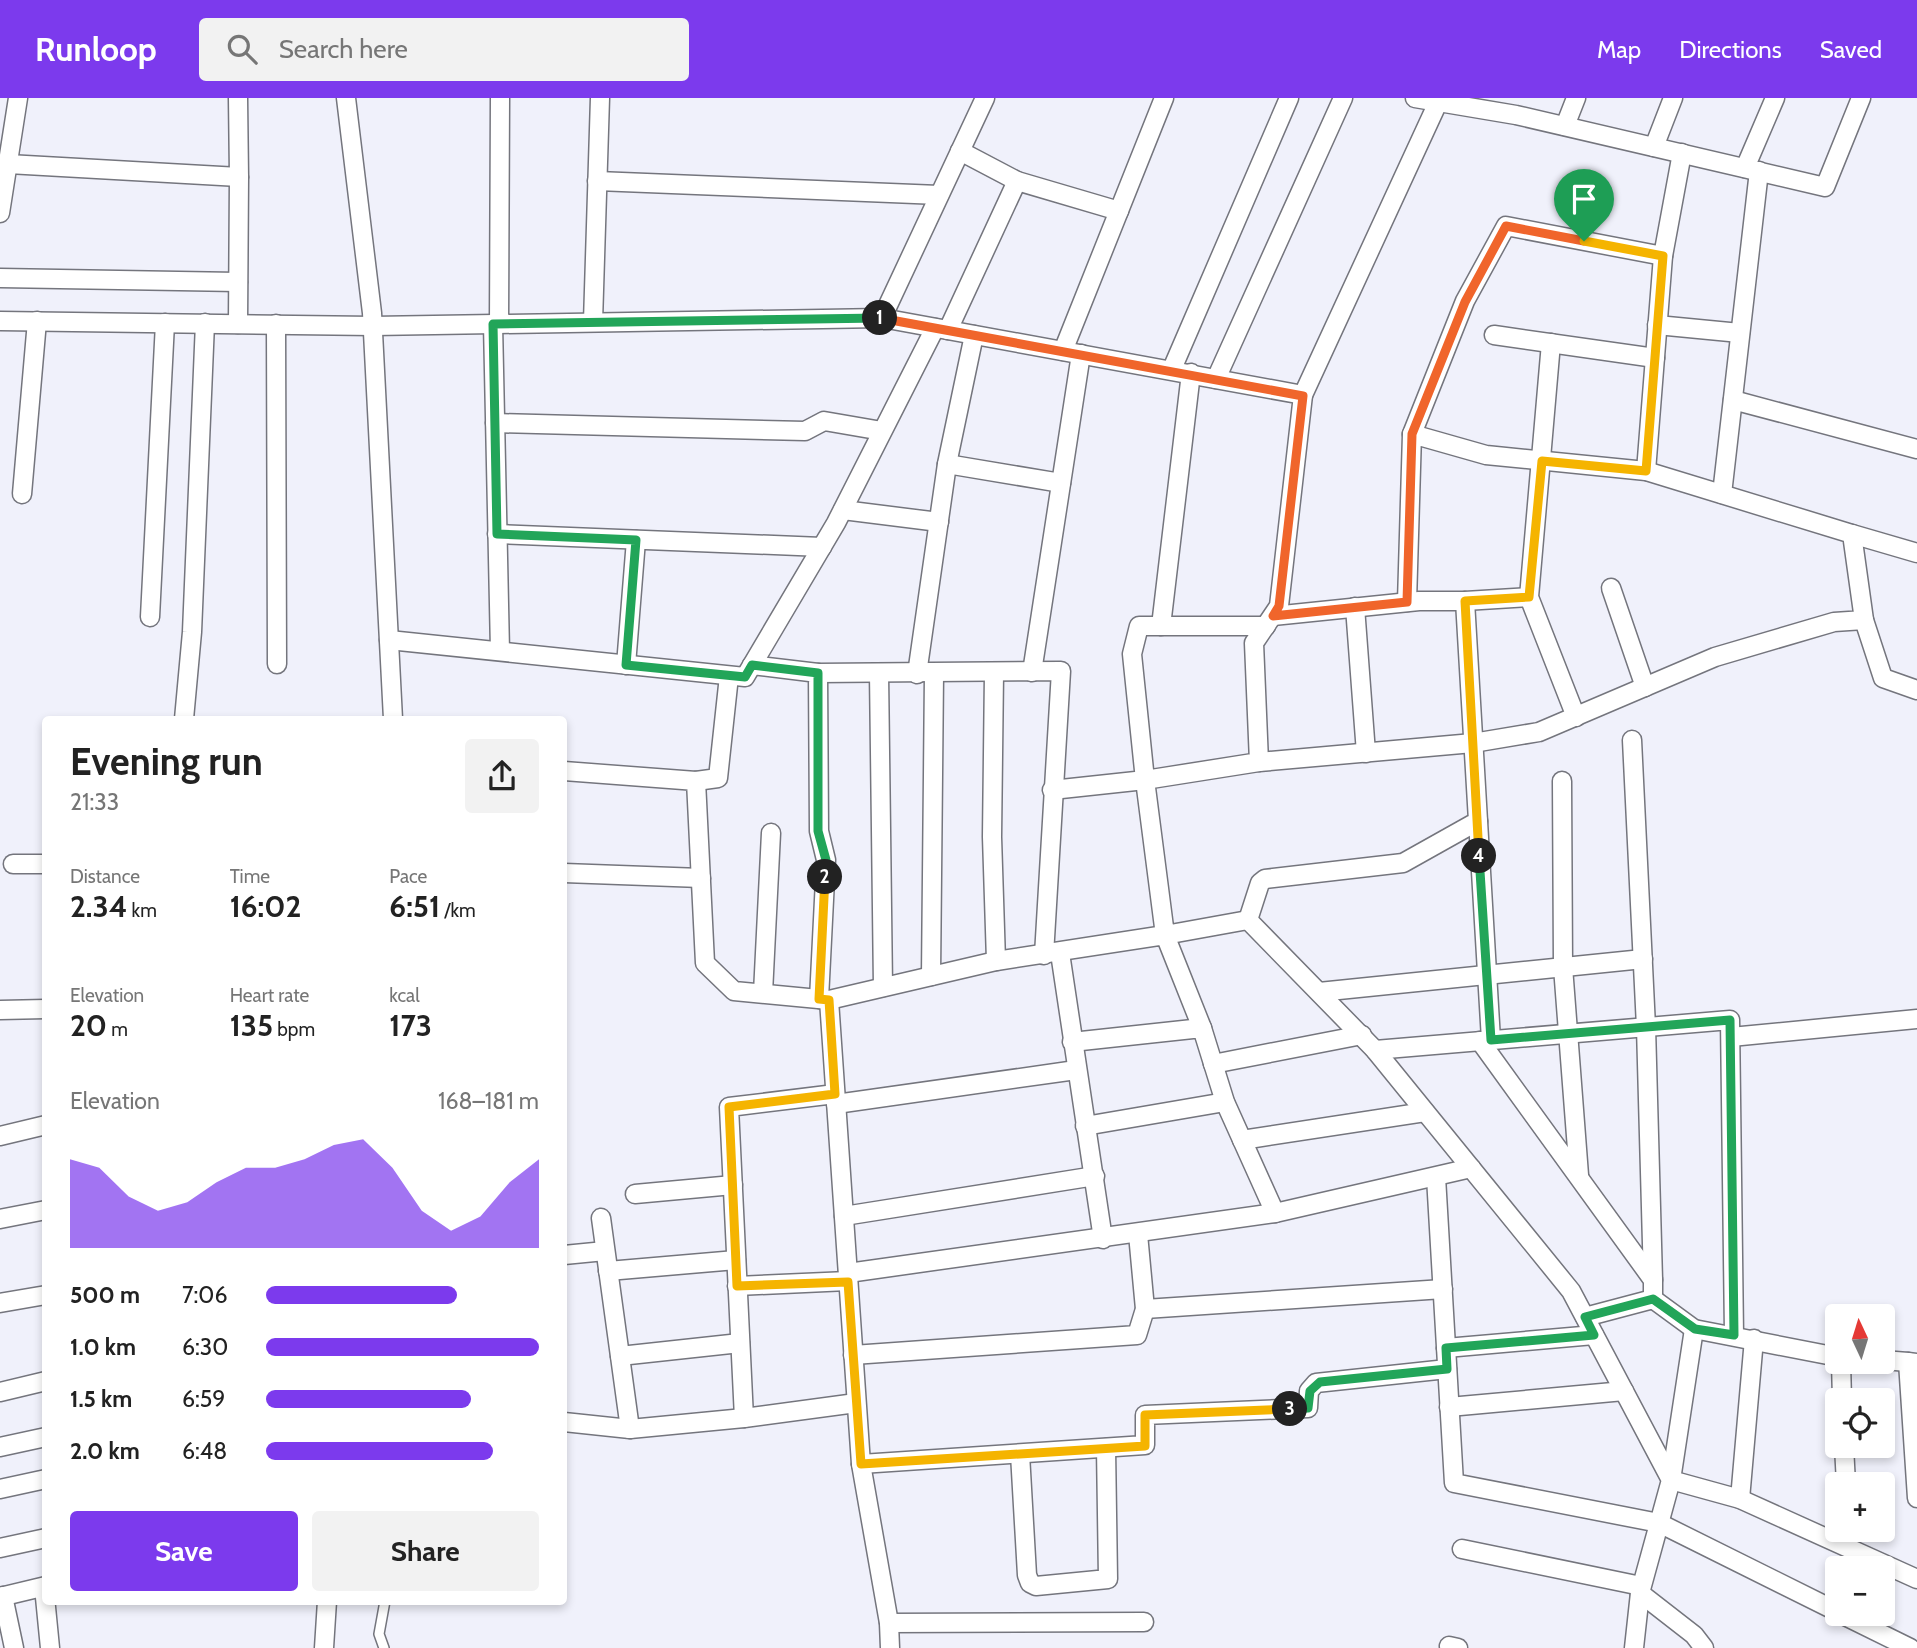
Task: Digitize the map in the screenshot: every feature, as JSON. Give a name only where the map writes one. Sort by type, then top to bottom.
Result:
[{"type":"street","points":[[0,214],[18,98]]},
{"type":"street","points":[[238,98],[238,324]]},
{"type":"street","points":[[346,98],[373,326],[393,716]]},
{"type":"street","points":[[499,651],[495,423],[500,98]]},
{"type":"street","points":[[593,322],[600,98]]},
{"type":"street","points":[[881,318],[985,98]]},
{"type":"street","points":[[1032,672],[1061,483],[1072,353],[1119,211],[1164,98]]},
{"type":"street","points":[[1172,369],[1289,98]]},
{"type":"street","points":[[1216,379],[1343,98]]},
{"type":"street","points":[[1415,98],[1439,100],[1565,126],[1825,187],[1861,98]]},
{"type":"street","points":[[1565,126],[1576,98]]},
{"type":"street","points":[[1654,147],[1673,98]]},
{"type":"street","points":[[1722,494],[1740,333],[1752,170],[1775,98]]},
{"type":"street","points":[[1259,762],[1254,643],[1279,606],[1303,396],[1439,100]]},
{"type":"street","points":[[960,152],[1017,181],[1119,211]]},
{"type":"street","points":[[1646,471],[1663,256],[1682,153]]},
{"type":"street","points":[[8,164],[239,177]]},
{"type":"street","points":[[597,181],[939,195]]},
{"type":"street","points":[[389,640],[745,677],[843,510],[882,431],[941,329],[1017,181]]},
{"type":"street","points":[[1407,602],[1412,434],[1465,302],[1506,226],[1663,256]]},
{"type":"street","points":[[0,278],[238,282]]},
{"type":"street","points":[[0,321],[373,326],[881,318],[1172,369],[1303,396]]},
{"type":"street","points":[[22,494],[37,321]]},
{"type":"street","points":[[150,617],[165,323]]},
{"type":"street","points":[[184,716],[192,632],[205,323]]},
{"type":"street","points":[[276,324],[277,664]]},
{"type":"street","points":[[1657,325],[1740,333]]},
{"type":"street","points":[[931,976],[926,674],[939,522],[947,464],[975,335]]},
{"type":"street","points":[[1494,335],[1655,358]]},
{"type":"street","points":[[1551,343],[1529,597],[1576,717]]},
{"type":"street","points":[[1161,626],[1191,373]]},
{"type":"street","points":[[1733,400],[1917,449]]},
{"type":"street","points":[[495,423],[805,431],[824,421],[882,431]]},
{"type":"street","points":[[1412,434],[1486,455],[1646,471],[1917,553]]},
{"type":"street","points":[[947,464],[1061,483]]},
{"type":"street","points":[[843,510],[939,522]]},
{"type":"street","points":[[497,534],[822,547]]},
{"type":"street","points":[[1852,534],[1864,620],[1883,678],[1917,690]]},
{"type":"street","points":[[626,665],[636,540]]},
{"type":"street","points":[[1611,588],[1645,687]]},
{"type":"street","points":[[1275,1213],[1225,1102],[1202,1028],[1165,935],[1132,654],[1139,626],[1269,621],[1355,607],[1407,602],[1529,597]]},
{"type":"street","points":[[1465,601],[1478,821],[1486,1041],[1653,1280]]},
{"type":"street","points":[[1355,607],[1366,753]]},
{"type":"street","points":[[1052,790],[1146,780],[1259,762],[1473,743],[1539,732],[1715,657],[1833,622],[1864,620]]},
{"type":"street","points":[[752,665],[818,673],[1061,671],[1052,790],[1052,954],[1072,1042],[1095,1176],[1102,1239]]},
{"type":"street","points":[[818,673],[818,831],[826,860],[824,999],[836,1099],[861,1464],[889,1623],[890,1648]]},
{"type":"street","points":[[878,673],[883,987]]},
{"type":"street","points":[[994,673],[992,837],[996,961]]},
{"type":"street","points":[[567,771],[696,781],[718,778],[729,676]]},
{"type":"street","points":[[1632,740],[1646,1027],[1653,1299]]},
{"type":"street","points":[[696,781],[705,962],[734,991],[824,999],[996,961],[1248,920]]},
{"type":"street","points":[[1562,781],[1563,967],[1579,1175]]},
{"type":"street","points":[[1248,920],[1260,884],[1265,879],[1404,863],[1478,821]]},
{"type":"street","points":[[764,993],[771,833]]},
{"type":"street","points":[[13,864],[42,864]]},
{"type":"street","points":[[567,873],[701,878]]},
{"type":"street","points":[[1248,920],[1362,1035],[1571,1291],[1671,1480],[1740,1499],[1825,1530]]},
{"type":"street","points":[[1319,992],[1643,958]]},
{"type":"street","points":[[0,1010],[42,1009]]},
{"type":"street","points":[[1731,1037],[1917,1019]]},
{"type":"street","points":[[1375,1050],[1730,1020],[1734,1335]]},
{"type":"street","points":[[1072,1042],[1202,1028]]},
{"type":"street","points":[[1213,1064],[1362,1035]]},
{"type":"street","points":[[744,1418],[729,1107],[836,1099],[1076,1070]]},
{"type":"street","points":[[1085,1126],[1225,1102]]},
{"type":"street","points":[[1242,1140],[1425,1112]]},
{"type":"street","points":[[0,1136],[42,1126]]},
{"type":"street","points":[[737,1286],[848,1277],[1275,1213],[1471,1168]]},
{"type":"street","points":[[844,1216],[1095,1176]]},
{"type":"street","points":[[1436,1177],[1454,1483],[1659,1522],[1825,1606]]},
{"type":"street","points":[[635,1194],[733,1185]]},
{"type":"street","points":[[0,1219],[42,1211]]},
{"type":"street","points":[[601,1217],[630,1429]]},
{"type":"street","points":[[853,1355],[1137,1335],[1145,1309],[1138,1234]]},
{"type":"street","points":[[567,1255],[606,1251]]},
{"type":"street","points":[[608,1271],[736,1260]]},
{"type":"street","points":[[1145,1309],[1443,1289]]},
{"type":"street","points":[[0,1303],[42,1296]]},
{"type":"street","points":[[1585,1317],[1653,1299]]},
{"type":"street","points":[[1653,1299],[1695,1329],[1825,1354]]},
{"type":"street","points":[[1634,1648],[1641,1590],[1671,1480],[1695,1329]]},
{"type":"street","points":[[1446,1348],[1594,1335]]},
{"type":"street","points":[[1740,1499],[1754,1339]]},
{"type":"street","points":[[620,1356],[740,1343]]},
{"type":"street","points":[[1912,1363],[1917,1498]]},
{"type":"street","points":[[861,1464],[1145,1446],[1145,1415],[1308,1408],[1310,1391],[1320,1382],[1447,1369]]},
{"type":"street","points":[[0,1392],[42,1382]]},
{"type":"street","points":[[1449,1407],[1624,1391]]},
{"type":"street","points":[[567,1422],[630,1429],[744,1418],[856,1403]]},
{"type":"street","points":[[0,1447],[42,1438]]},
{"type":"street","points":[[1020,1454],[1027,1576],[1030,1583],[1036,1586],[1108,1579],[1106,1448]]},
{"type":"street","points":[[0,1489],[42,1480]]},
{"type":"street","points":[[0,1548],[42,1539]]},
{"type":"street","points":[[1855,1542],[1917,1579]]},
{"type":"street","points":[[1462,1549],[1641,1590],[1697,1643]]},
{"type":"street","points":[[15,1648],[2,1596],[42,1587]]},
{"type":"street","points":[[47,1605],[50,1648]]},
{"type":"street","points":[[324,1648],[327,1605]]},
{"type":"street","points":[[889,1623],[1144,1622]]},
{"type":"street","points":[[1865,1626],[1910,1648]]},
{"type":"lane","points":[[384,1605],[380,1634],[384,1648]]},
{"type":"route","points":[[1506,226],[1584,241],[1663,256],[1646,471],[1542,461],[1529,597],[1465,601],[1491,1040],[1730,1020],[1734,1335],[1695,1329],[1653,1299],[1585,1317],[1594,1335],[1446,1348],[1447,1369],[1320,1382],[1310,1391],[1308,1408],[1145,1415],[1145,1446],[861,1464],[848,1282],[737,1286],[729,1107],[835,1094],[829,1000],[819,999],[826,860],[818,831],[818,673],[752,665],[745,677],[626,665],[636,540],[497,534],[493,324],[881,318],[1172,369],[1303,396],[1279,606],[1273,616],[1407,602],[1412,434],[1465,302],[1506,226]]}]
